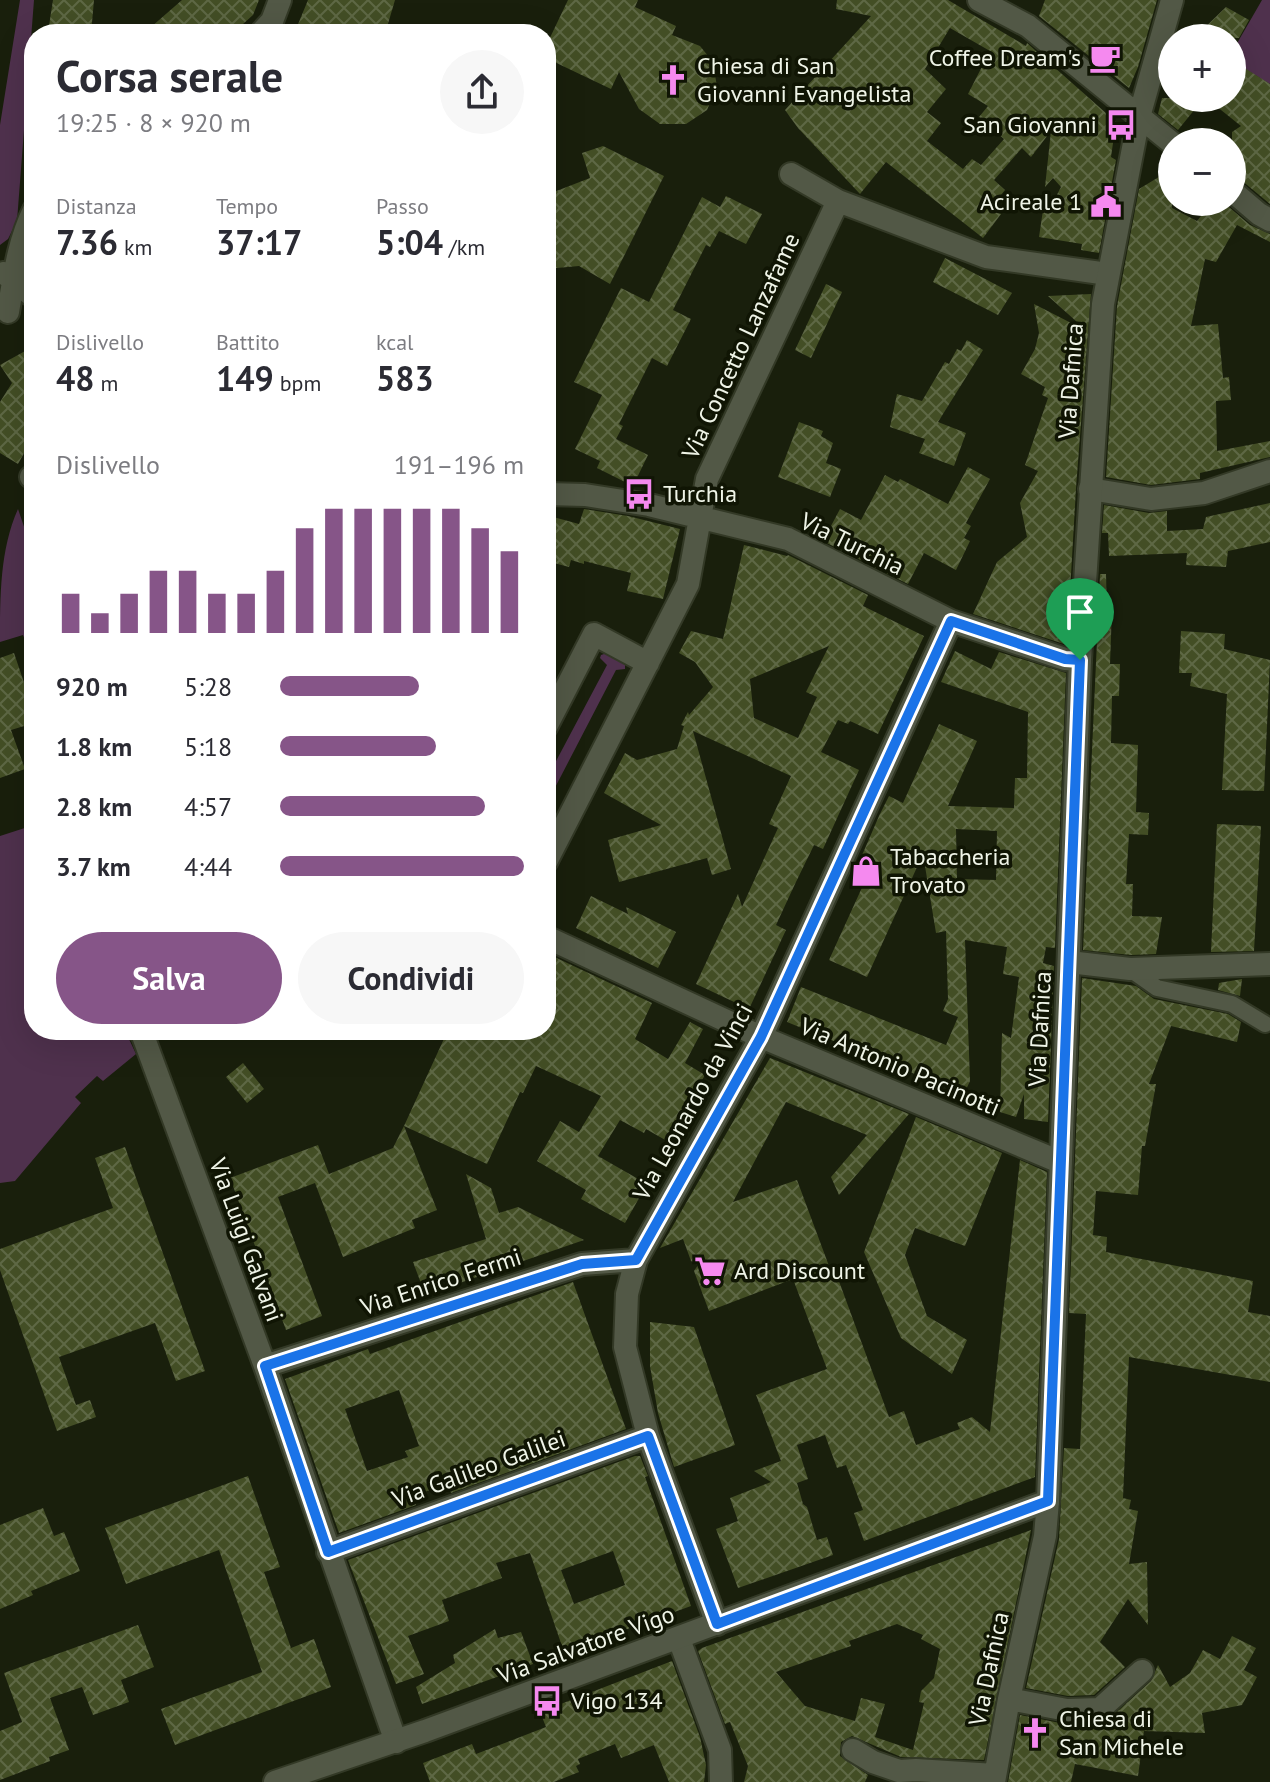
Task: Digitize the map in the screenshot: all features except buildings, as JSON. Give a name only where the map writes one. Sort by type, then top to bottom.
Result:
[{"type":"street","points":[[269,24],[280,0]]},
{"type":"street","points":[[979,0],[1028,26],[1158,132]]},
{"type":"street","name":"Via Dafnica","points":[[994,1778],[1045,1536],[1048,1501],[1080,660],[1103,304],[1139,117],[1172,0]]},
{"type":"street","points":[[791,174],[838,201],[986,257],[1108,274]]},
{"type":"street","name":"Via Concetto Lanzafame","points":[[700,517],[707,479],[838,201]]},
{"type":"street","points":[[1246,203],[1270,220]]},
{"type":"street","points":[[24,230],[7,275],[4,315],[24,310]]},
{"type":"street","points":[[7,275],[24,289]]},
{"type":"street","points":[[1090,489],[1151,499],[1204,493],[1270,471]]},
{"type":"street","name":"Via Turchia","points":[[556,494],[585,495],[700,517],[788,539],[951,621],[1065,659],[1080,660]]},
{"type":"street","points":[[556,842],[688,584],[700,517]]},
{"type":"street","name":"Via Leonardo da Vinci","points":[[717,1624],[648,1436],[625,1347],[627,1294],[636,1260],[761,1037],[951,621]]},
{"type":"street","points":[[556,708],[594,634],[648,663]]},
{"type":"street","name":"Via Antonio Pacinotti","points":[[556,942],[761,1037],[1060,1162]]},
{"type":"street","points":[[1069,962],[1130,969],[1270,964]]},
{"type":"street","points":[[1130,969],[1157,988],[1232,1004],[1265,1024]]},
{"type":"street","name":"Via Luigi Galvani","points":[[145,1040],[265,1366],[396,1742]]},
{"type":"street","name":"Via Enrico Fermi","points":[[265,1366],[582,1264],[636,1260]]},
{"type":"street","name":"Via Galileo Galilei","points":[[328,1552],[648,1436]]},
{"type":"street","name":"Via Salvatore Vigo","points":[[275,1782],[315,1775],[396,1742],[1048,1501]]},
{"type":"street","points":[[679,1639],[720,1750],[721,1782]]},
{"type":"street","points":[[1009,1699],[1067,1710],[1100,1709],[1142,1671]]},
{"type":"street","points":[[853,1750],[873,1762],[899,1771],[994,1778]]},
{"type":"shaded area","points":[[20,0],[34,0],[32,24],[24,24],[24,130],[17,221],[8,239],[0,245],[0,125]]},
{"type":"shaded area","points":[[1262,0],[1270,0],[1270,84],[1246,69],[1246,28]]},
{"type":"shaded area","points":[[18,509],[24,527],[24,638],[23,635],[0,642],[4,557]]},
{"type":"shaded area","points":[[607,653],[625,661],[625,669],[616,670],[556,786],[556,761],[607,665],[600,658]]},
{"type":"shaded area","points":[[24,828],[24,1040],[129,1040],[136,1054],[103,1081],[97,1076],[75,1097],[81,1103],[15,1181],[0,1183],[0,836]]},
{"type":"place","name":"Coffee Dream's","points":[[1105,58]]},
{"type":"place","name":"Chiesa di San Giovanni Evangelista","points":[[673,80]]},
{"type":"place","name":"San Giovanni","points":[[1121,125]]},
{"type":"place","name":"Acireale 1","points":[[1106,202]]},
{"type":"place","name":"Turchia","points":[[639,494]]},
{"type":"place","name":"Tabaccheria Trovato","points":[[866,871]]},
{"type":"place","name":"Ard Discount","points":[[710,1271]]},
{"type":"place","name":"Vigo 134","points":[[547,1701]]},
{"type":"place","name":"Chiesa di San Michele","points":[[1035,1733]]},
{"type":"route","points":[[951,621],[1065,659],[1080,660],[1048,1501],[717,1624],[648,1436],[328,1552],[265,1366],[582,1264],[636,1260],[761,1037],[951,621]]}]
